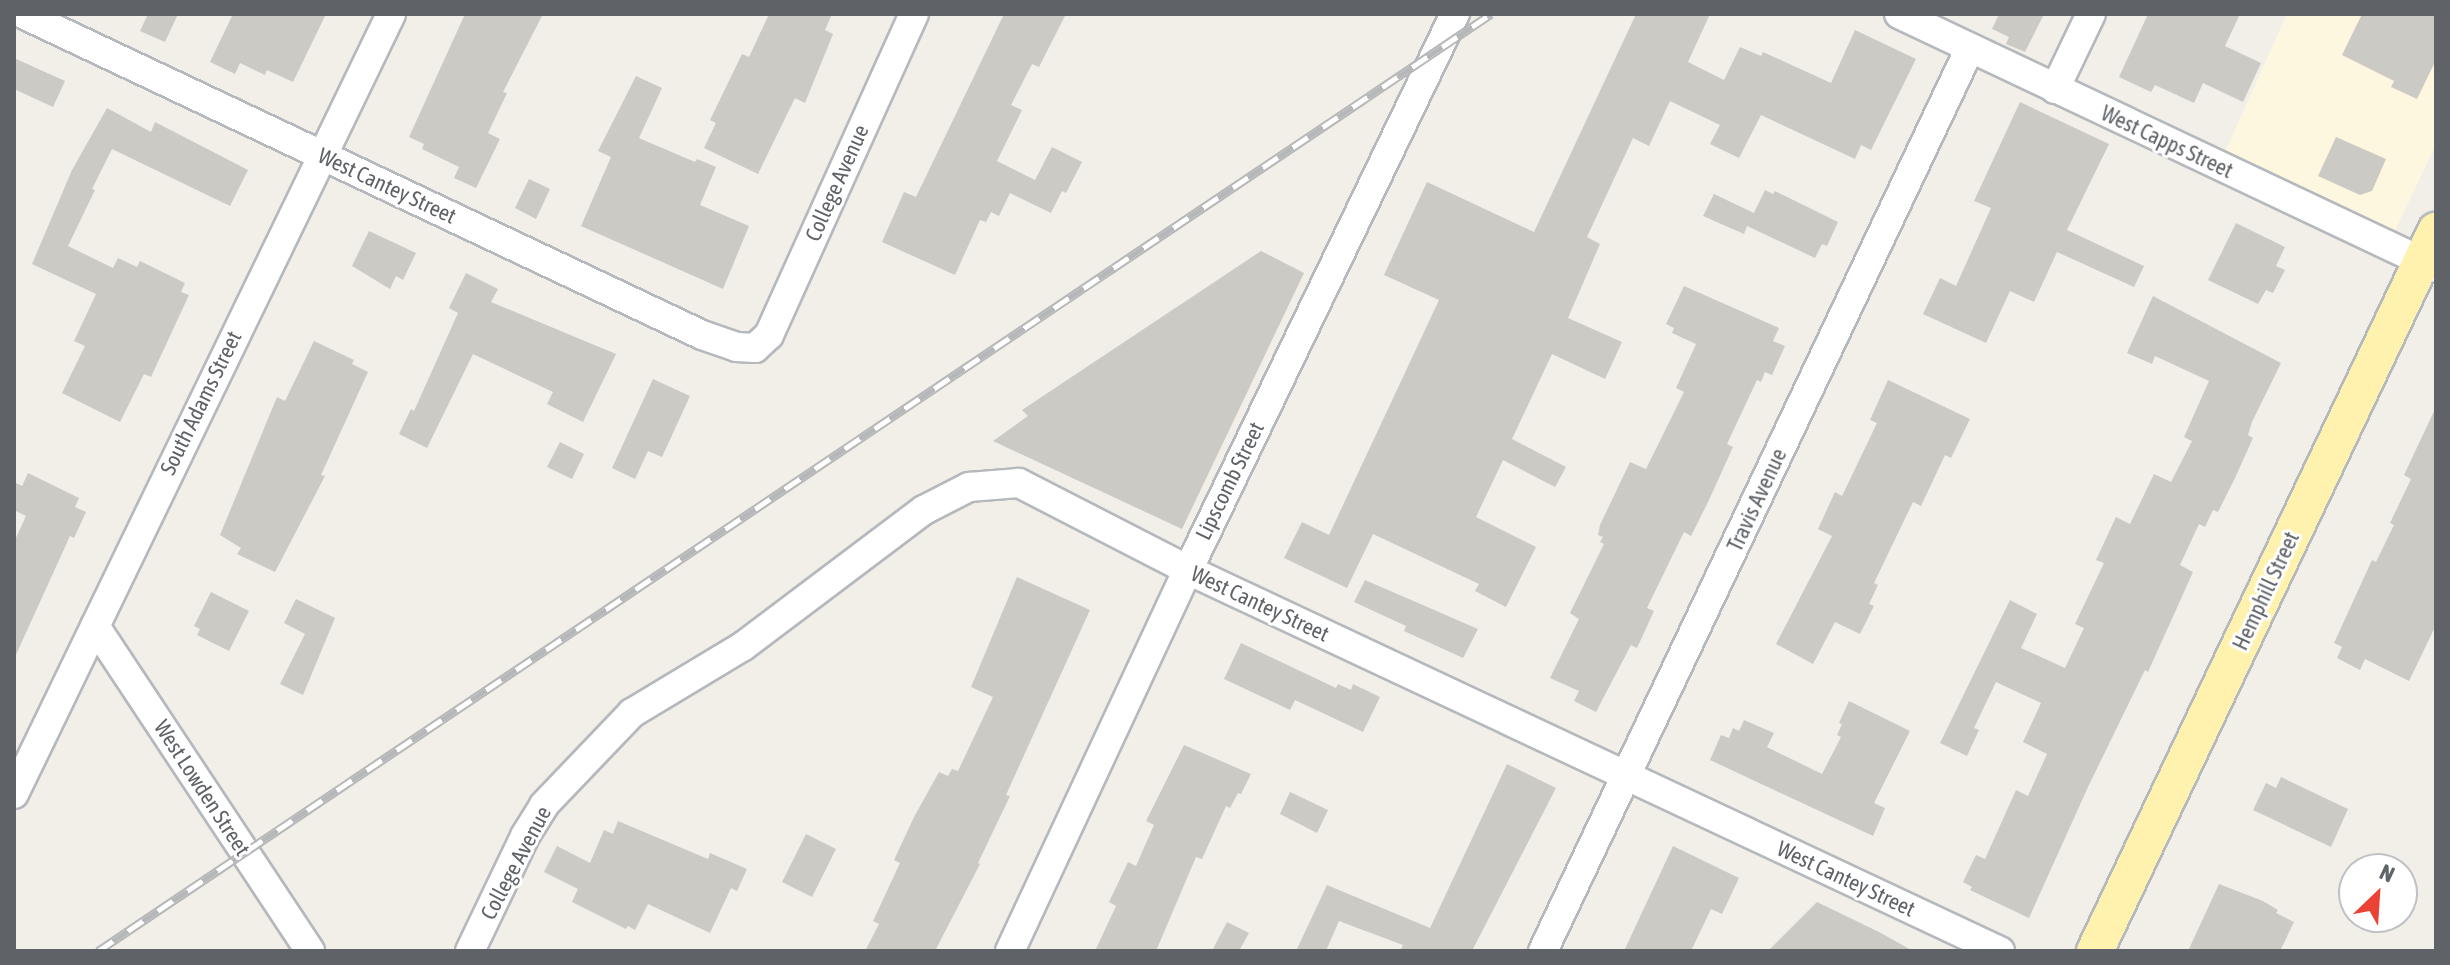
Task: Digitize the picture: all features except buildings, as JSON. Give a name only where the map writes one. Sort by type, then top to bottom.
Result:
[{"type":"main road","name":"Hemphill Street","points":[[2095,951],[2431,254]]},
{"type":"street","name":"West Cantey Street","points":[[23,14],[702,335],[736,347],[755,348]]},
{"type":"street","name":"South Adams Street","points":[[14,794],[391,14]]},
{"type":"street","name":"College Avenue","points":[[755,348],[769,335],[914,14]]},
{"type":"street","name":"Lipscomb Street","points":[[1010,951],[1188,570],[1455,14]]},
{"type":"street","name":"West Capps Street","points":[[1899,14],[2055,89],[2431,254]]},
{"type":"street","points":[[2055,89],[2091,14]]},
{"type":"street","name":"Travis Avenue","points":[[1543,951],[1970,48]]},
{"type":"street","name":"West Cantey Street","points":[[569,779],[632,713],[742,647],[924,510],[969,487],[1019,483],[1188,570],[2000,951]]},
{"type":"street","name":"West Lowden Street","points":[[95,626],[310,951]]},
{"type":"street","name":"College Avenue","points":[[470,951],[525,836],[544,805],[569,779]]},
{"type":"shaded area","points":[[2287,14],[2436,14],[2436,144],[2394,233],[2225,152]]},
{"type":"railway","points":[[98,951],[1491,14]]}]
